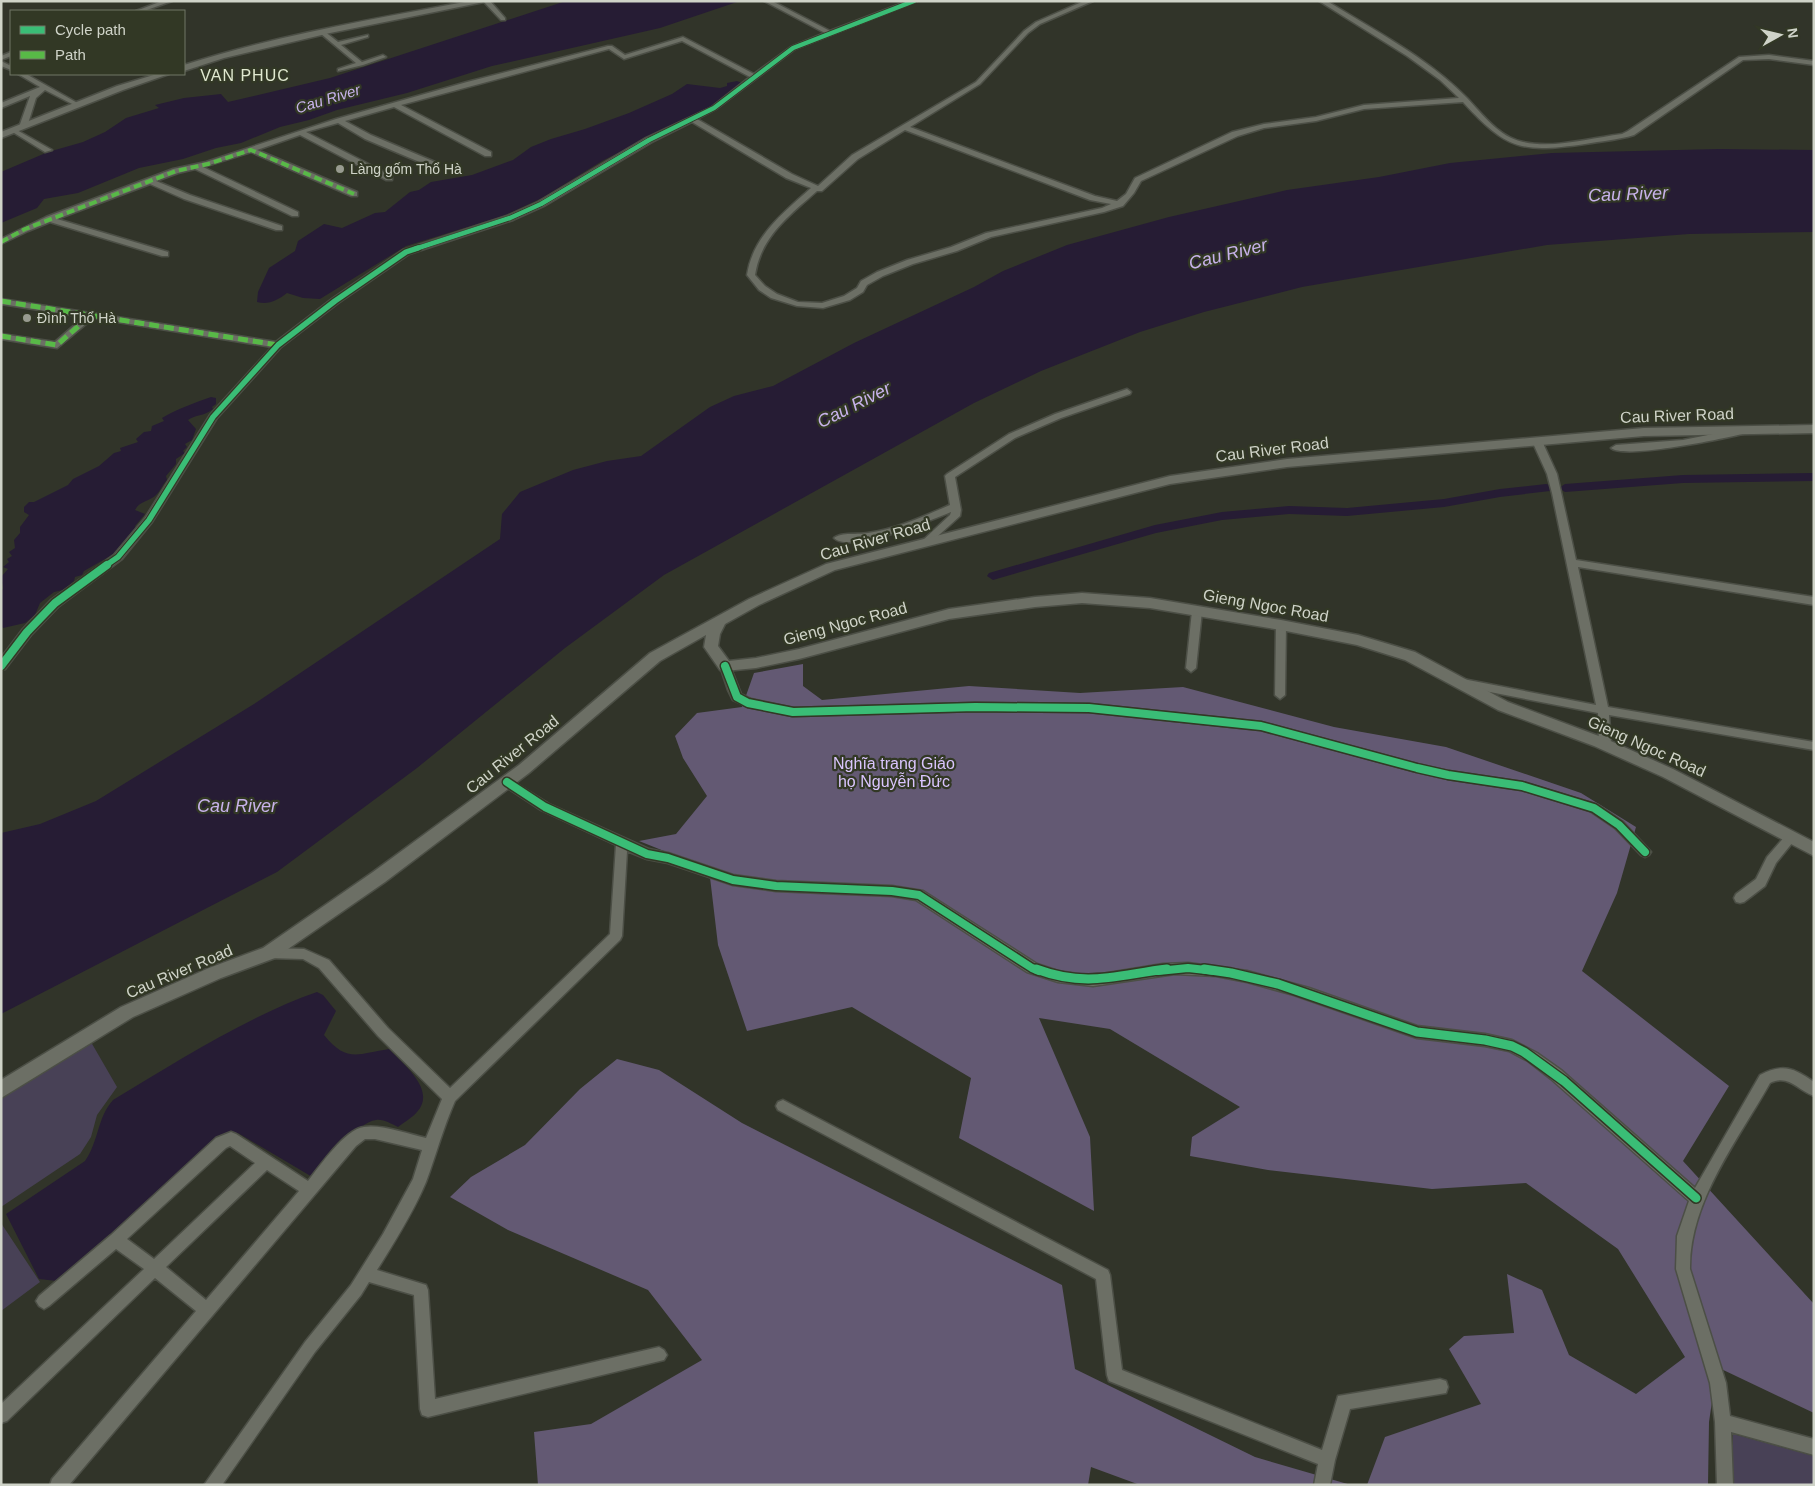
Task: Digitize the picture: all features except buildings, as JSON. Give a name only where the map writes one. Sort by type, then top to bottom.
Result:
[{"type":"main road","points":[[185,68],[221,56],[322,32],[485,1]]},
{"type":"main road","points":[[1,135],[25,122],[44,118],[120,88],[161,75]]},
{"type":"main road","name":"Cau River Road","points":[[1,1090],[127,1012],[215,973],[269,953],[379,877],[507,782],[655,657],[754,602],[831,567],[1170,480],[1287,463],[1644,432],[1814,429]]},
{"type":"main road","name":"Gieng Ngoc Road","points":[[725,666],[756,663],[799,654],[949,614],[1036,602],[1082,598],[1150,603],[1281,624],[1358,640],[1410,656],[1503,706],[1605,744],[1668,773],[1814,850]]},
{"type":"main road","points":[[720,620],[713,634],[711,647],[725,666]]},
{"type":"street","points":[[142,10],[169,1]]},
{"type":"street","points":[[485,1],[503,19]]},
{"type":"street","points":[[767,1],[832,34]]},
{"type":"street","points":[[1,666],[28,632],[55,603],[118,557],[149,520],[213,417],[278,345],[335,301],[406,252],[510,218],[541,204],[617,158],[720,104],[793,48],[914,1]]},
{"type":"street","points":[[692,119],[788,176],[819,189],[854,158],[978,83],[1026,32],[1038,23],[1090,1]]},
{"type":"street","points":[[1322,1],[1426,66],[1464,100],[1476,114],[1509,140],[1524,145],[1544,146],[1623,136],[1631,133],[1741,58],[1768,57],[1814,63]]},
{"type":"street","points":[[322,32],[361,64]]},
{"type":"street","points":[[336,44],[366,36]]},
{"type":"street","points":[[1,242],[25,228],[176,171],[198,167],[338,120],[469,83],[610,47],[624,57],[684,39],[754,77]]},
{"type":"street","points":[[340,70],[383,57]]},
{"type":"street","points":[[23,75],[78,104]]},
{"type":"street","points":[[1,106],[45,87]]},
{"type":"street","points":[[25,122],[34,95],[45,87]]},
{"type":"street","points":[[815,188],[772,229],[758,247],[751,263],[751,275],[762,288],[774,296],[797,304],[823,306],[847,298],[860,290],[864,283],[880,274],[910,262],[954,249],[989,235],[1104,210],[1120,204],[1131,195],[1138,180],[1235,134],[1264,126],[1340,114],[1364,107],[1464,100]]},
{"type":"street","points":[[396,105],[488,154]]},
{"type":"street","points":[[338,120],[368,137],[432,164]]},
{"type":"street","points":[[905,127],[1092,198],[1120,204]]},
{"type":"street","points":[[13,130],[48,150]]},
{"type":"street","points":[[300,132],[389,178]]},
{"type":"street","points":[[251,150],[354,194]]},
{"type":"street","points":[[198,167],[295,214]]},
{"type":"street","points":[[150,181],[187,197],[279,228]]},
{"type":"street","points":[[49,219],[82,231],[165,254]]},
{"type":"street","points":[[1,301],[278,345]]},
{"type":"street","points":[[1,336],[57,345],[91,315]]},
{"type":"street","points":[[926,542],[955,516],[950,476],[985,452],[1032,426],[1127,392]]},
{"type":"street","points":[[1616,448],[1675,446],[1721,438],[1750,430]]},
{"type":"street","points":[[1537,441],[1552,474],[1557,492],[1602,710],[1605,744]]},
{"type":"street","points":[[839,538],[850,539],[877,535],[955,507]]},
{"type":"street","points":[[1572,563],[1814,601]]},
{"type":"street","points":[[1191,668],[1197,611]]},
{"type":"street","points":[[1280,695],[1281,624]]},
{"type":"street","points":[[725,666],[737,697],[748,703],[793,712],[983,707],[1089,708],[1261,726],[1425,770],[1522,786],[1594,808],[1619,825],[1645,852]]},
{"type":"street","points":[[1459,682],[1602,710],[1814,746]]},
{"type":"street","points":[[507,782],[545,806],[647,854],[750,883],[892,891],[919,895],[1032,968],[1051,975],[1075,980],[1102,980],[1162,970],[1198,968],[1251,977],[1283,986],[1324,998],[1385,1022],[1418,1032],[1504,1044],[1522,1051],[1554,1072],[1696,1198]]},
{"type":"street","points":[[1740,898],[1761,882],[1771,860],[1791,837]]},
{"type":"street","points":[[212,1485],[310,1346],[356,1290],[388,1239],[419,1181],[436,1125],[450,1097],[616,936],[622,843]]},
{"type":"street","points":[[269,953],[304,954],[324,964],[383,1032],[450,1097]]},
{"type":"street","points":[[1725,1485],[1723,1422],[1718,1383],[1683,1268],[1681,1250],[1696,1198],[1765,1079],[1773,1074],[1785,1072],[1814,1090]]},
{"type":"street","points":[[783,1106],[1103,1275],[1115,1375],[1327,1460]]},
{"type":"street","points":[[58,1485],[352,1141],[363,1133],[374,1133],[430,1145]]},
{"type":"street","points":[[44,1302],[116,1240],[221,1143],[230,1139],[310,1190]]},
{"type":"street","points":[[1,1415],[266,1162]]},
{"type":"street","points":[[116,1240],[208,1310]]},
{"type":"street","points":[[366,1274],[421,1290],[428,1410],[659,1356]]},
{"type":"street","points":[[1322,1485],[1327,1460],[1344,1402],[1440,1387]]},
{"type":"street","points":[[1723,1422],[1814,1447]]},
{"type":"shaded area","points":[[91,1042],[117,1087],[97,1115],[91,1137],[80,1154],[1,1207],[1,1098]]},
{"type":"shaded area","points":[[1,1223],[40,1282],[1,1311]]},
{"type":"shaded area","points":[[1733,1434],[1814,1456],[1814,1485],[1733,1485]]},
{"type":"green space","name":"Nghĩa trang Giáo họ Nguyễn Đức","points":[[803,664],[803,686],[822,700],[969,686],[1080,693],[1183,687],[1334,727],[1446,747],[1581,793],[1636,827],[1617,893],[1582,971],[1729,1086],[1683,1161],[1814,1304],[1814,1413],[1717,1367],[1709,1422],[1708,1485],[1367,1485],[1385,1437],[1481,1404],[1449,1349],[1464,1336],[1514,1333],[1507,1274],[1542,1290],[1569,1355],[1636,1394],[1685,1357],[1618,1249],[1526,1183],[1432,1189],[1268,1170],[1190,1156],[1192,1137],[1240,1107],[1110,1029],[1039,1018],[1090,1137],[1094,1211],[959,1138],[971,1078],[852,1007],[747,1031],[718,945],[709,869],[639,841],[676,834],[707,796],[683,758],[675,736],[697,713],[742,707],[754,673]]},
{"type":"green space","points":[[617,1059],[659,1070],[742,1123],[1062,1285],[1075,1369],[1255,1457],[1351,1485],[1140,1485],[1091,1467],[1088,1485],[538,1485],[534,1432],[591,1424],[702,1360],[648,1290],[508,1230],[450,1197],[471,1177],[525,1145],[580,1089]]},
{"type":"water","name":"Cau River","points":[[566,1],[740,1],[660,28],[492,66],[407,93],[337,110],[309,120],[280,127],[241,143],[216,148],[183,159],[139,168],[78,193],[44,199],[37,208],[1,223],[1,172],[48,152],[83,142],[105,132],[126,118],[159,108],[155,105],[184,98],[221,94],[228,102],[330,78]]},
{"type":"water","points":[[737,81],[742,83],[739,87],[712,106],[602,161],[542,198],[503,216],[406,246],[320,299],[303,298],[287,293],[273,301],[257,302],[258,292],[269,268],[295,251],[298,241],[324,224],[342,228],[375,213],[385,212],[410,192],[419,190],[431,182],[472,175],[513,160],[531,147],[629,113],[672,94],[687,84],[720,88],[727,86],[727,83]]},
{"type":"water","name":"Cau River","points":[[1719,149],[1814,150],[1814,232],[1689,234],[1547,245],[1302,287],[1204,312],[1140,332],[1041,371],[974,403],[664,575],[565,648],[417,768],[277,872],[1,1014],[1,833],[40,824],[96,801],[254,704],[500,539],[502,514],[520,492],[573,470],[607,461],[641,456],[710,407],[734,396],[773,386],[854,343],[974,287],[1003,271],[1067,245],[1169,217],[1287,190],[1379,177],[1450,163],[1552,153]]},
{"type":"water","points":[[211,397],[216,398],[216,404],[212,407],[213,409],[188,420],[196,429],[192,440],[185,444],[187,447],[183,451],[185,453],[176,459],[176,464],[166,476],[167,480],[157,494],[137,507],[135,510],[145,514],[135,526],[136,528],[112,555],[84,571],[82,575],[75,577],[74,581],[63,590],[54,592],[40,603],[35,615],[25,623],[3,628],[1,625],[1,593],[3,588],[1,577],[8,569],[3,567],[9,562],[7,559],[12,556],[9,552],[15,548],[14,540],[20,533],[20,527],[29,515],[24,512],[24,507],[29,502],[34,502],[68,485],[73,479],[99,466],[114,453],[121,451],[120,448],[138,442],[136,439],[144,432],[151,431],[152,426],[164,421],[162,418]]},
{"type":"water","points":[[317,992],[323,995],[336,1011],[324,1035],[339,1050],[346,1053],[360,1054],[389,1049],[421,1086],[422,1104],[417,1112],[398,1127],[382,1120],[368,1122],[351,1135],[314,1178],[238,1133],[220,1139],[57,1281],[39,1279],[6,1214],[85,1161],[93,1146],[104,1114],[113,1100],[187,1055],[239,1027],[291,1002]]},
{"type":"waterway","points":[[1565,488],[1683,479],[1814,477]]},
{"type":"waterway","points":[[993,576],[1155,529],[1222,516],[1289,510],[1347,512],[1444,503],[1500,493],[1546,488]]},
{"type":"marked path","points":[[1,242],[25,229],[176,171],[208,164],[251,150],[354,194]]},
{"type":"marked path","points":[[1,301],[278,345]]},
{"type":"marked path","points":[[1,336],[57,345],[91,315]]},
{"type":"cycle path","points":[[1,666],[27,632],[55,603],[118,557],[149,520],[213,417],[278,345],[335,301],[406,252],[510,218],[541,204],[649,140],[714,108],[793,48],[914,1]]},
{"type":"cycle path","points":[[725,666],[737,697],[748,703],[793,712],[975,707],[1089,708],[1261,726],[1417,768],[1448,775],[1522,786],[1594,808],[1619,825],[1645,852]]},
{"type":"cycle path","points":[[507,782],[545,807],[647,854],[668,858],[733,880],[776,886],[892,891],[919,895],[1032,968],[1049,974],[1075,979],[1102,980],[1175,969],[1188,968],[1216,971],[1263,980],[1294,989],[1417,1032],[1499,1042],[1512,1046],[1556,1074],[1696,1198]]},
{"type":"place","name":"Làng gốm Thổ Hà","points":[[340,169]]},
{"type":"place","name":"Đình Thổ Hà","points":[[27,318]]},
{"type":"district","name":"VAN PHUC","points":[[245,75]]}]
